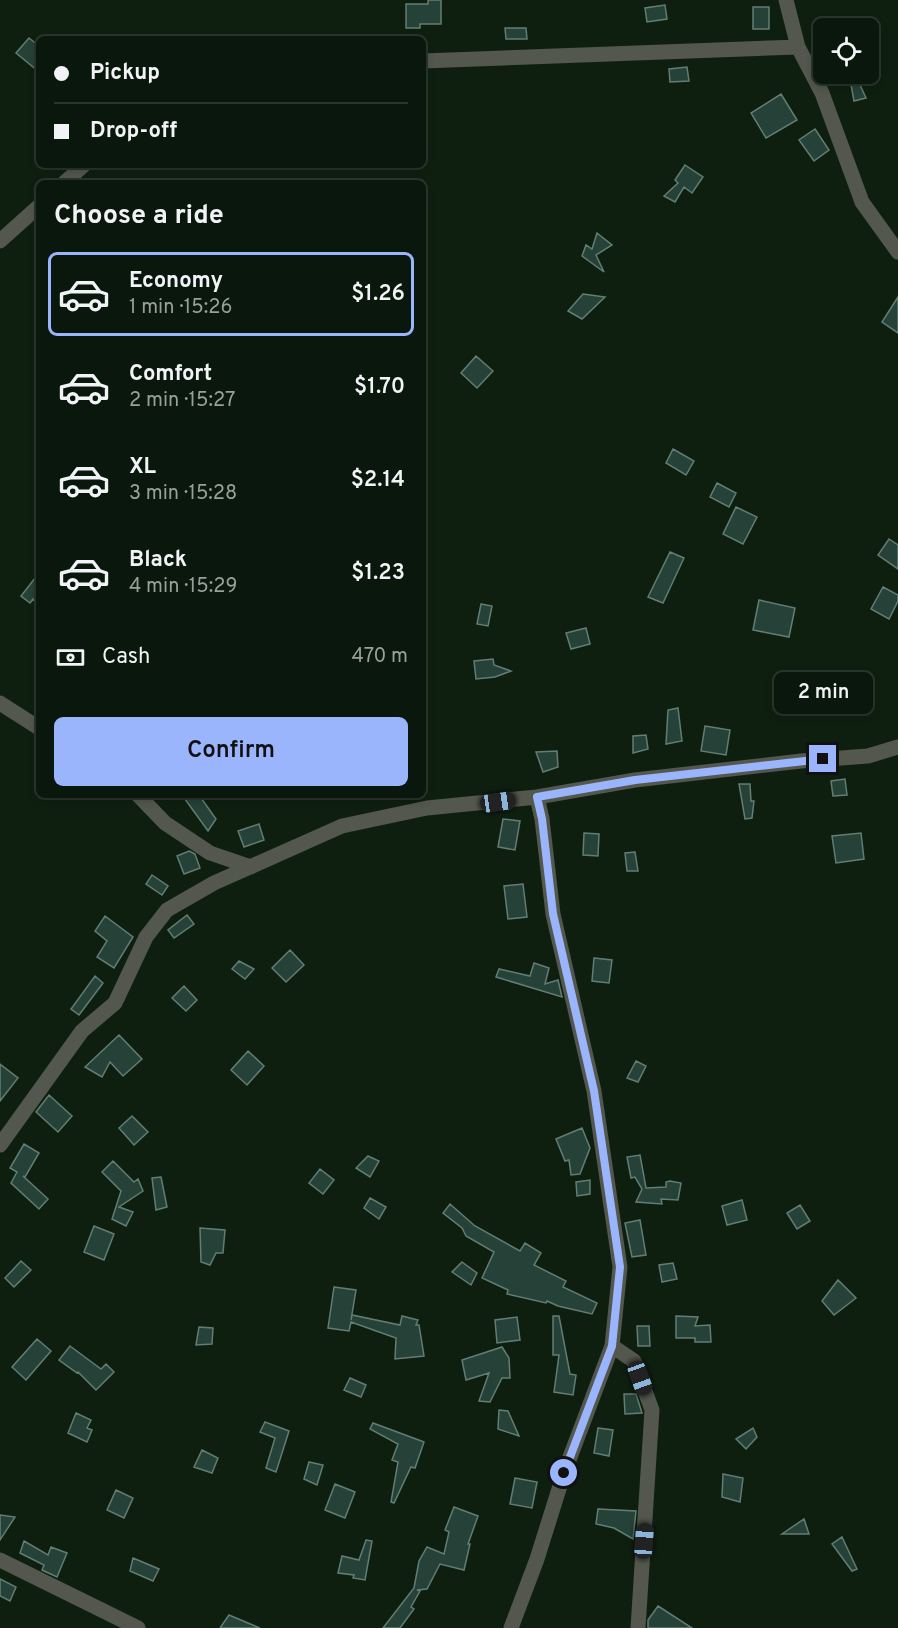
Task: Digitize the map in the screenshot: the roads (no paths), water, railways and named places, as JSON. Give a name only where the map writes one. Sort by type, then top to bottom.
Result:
[{"type":"street","points":[[786,0],[798,47],[822,93],[862,202],[898,252]]},
{"type":"street","points":[[426,61],[798,47]]},
{"type":"street","points":[[67,180],[81,168]]},
{"type":"street","points":[[0,241],[36,209]]},
{"type":"street","points":[[0,703],[36,726]]},
{"type":"street","points":[[0,1145],[82,1031],[115,1003],[146,937],[167,909],[214,883],[342,826],[427,808],[537,797],[635,780],[801,761],[868,756],[898,747]]},
{"type":"street","points":[[511,1628],[537,1559],[564,1473],[612,1346],[620,1267],[594,1091],[553,914],[542,819],[537,797]]},
{"type":"street","points":[[141,798],[165,824],[210,853],[251,867]]},
{"type":"street","points":[[612,1346],[634,1361],[652,1410],[638,1628]]},
{"type":"street","points":[[0,1560],[138,1628]]}]
